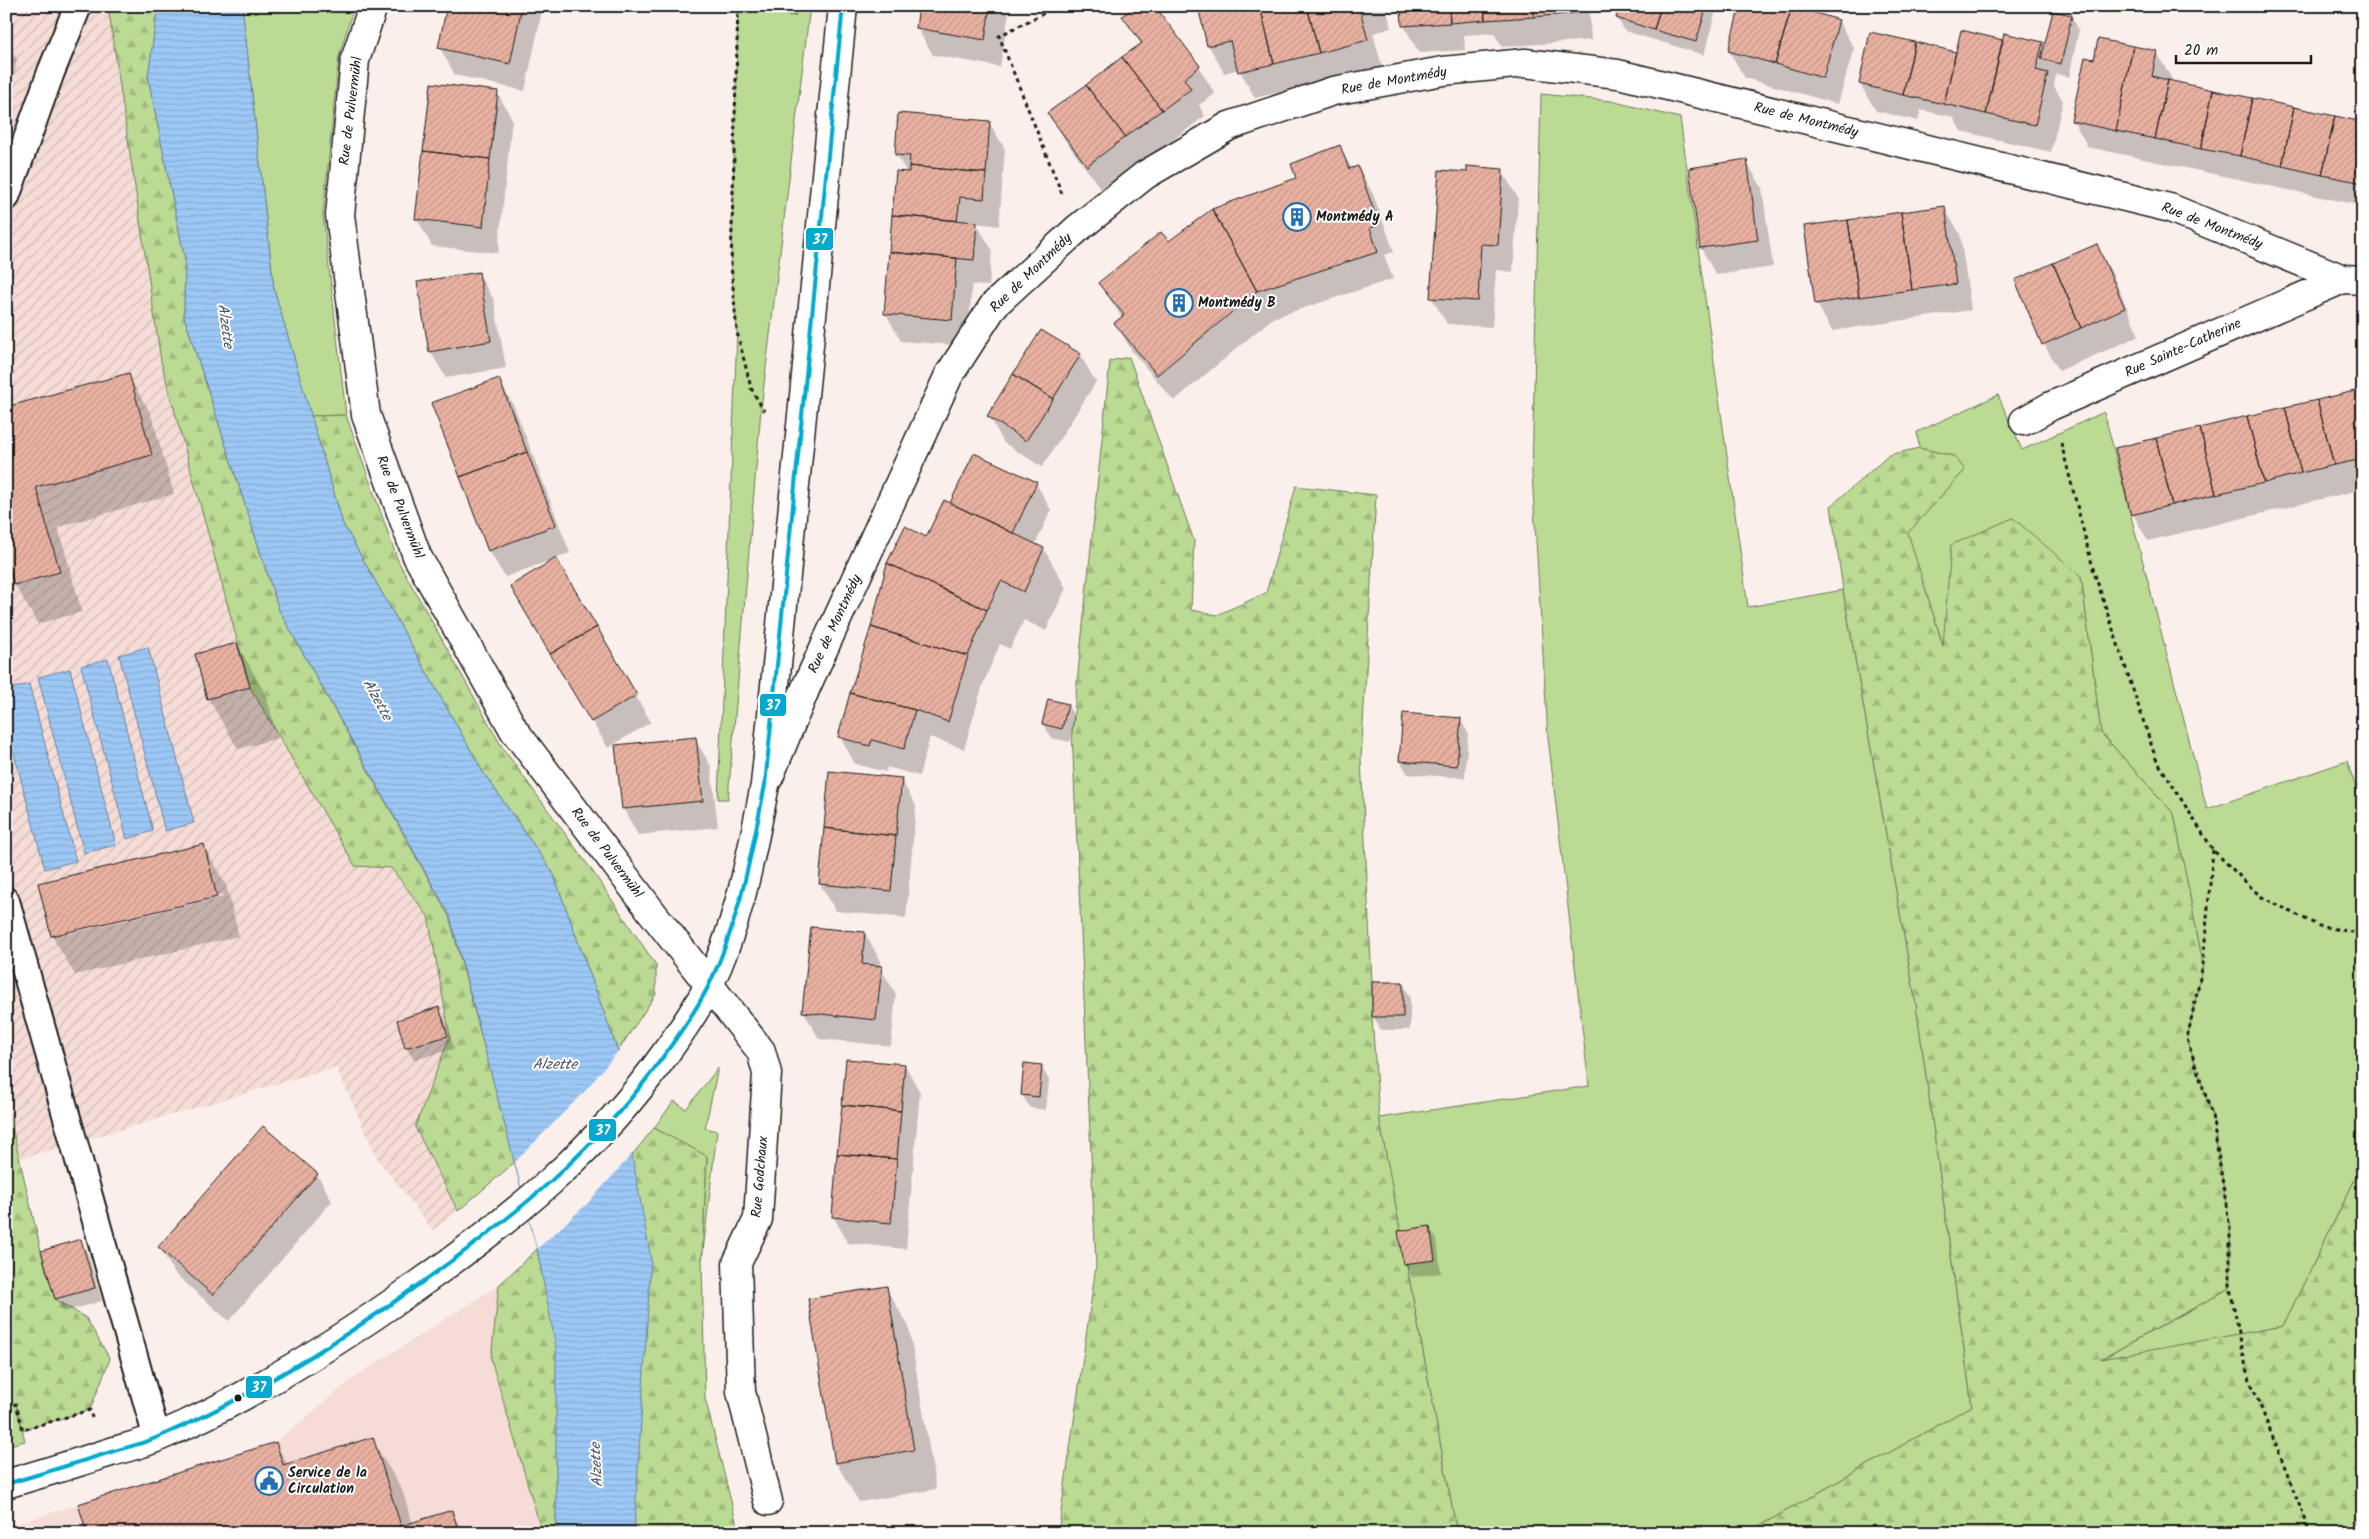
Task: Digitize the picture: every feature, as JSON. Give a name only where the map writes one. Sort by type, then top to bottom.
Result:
[{"type":"street","name":"Rue de Pulvermühl","points":[[373,6],[355,60],[340,215],[366,415],[417,556],[514,730],[709,985]]},
{"type":"street","points":[[6,1484],[157,1438],[256,1388],[350,1333],[481,1240],[526,1204],[568,1166],[615,1118],[648,1078],[682,1030],[709,985],[740,906],[765,785],[842,6]]},
{"type":"street","name":"Rue de Montmédy","points":[[765,785],[807,685],[949,375],[994,304],[1076,229],[1145,175],[1229,126],[1333,91],[1443,71],[1525,63],[1618,74],[2170,208],[2353,279]]},
{"type":"street","name":"Rue Sainte-Catherine","points":[[2024,421],[2052,406],[2353,279]]},
{"type":"street","name":"Rue Godchaux","points":[[709,985],[761,1051],[768,1073],[758,1219],[737,1263],[741,1392],[768,1501]]},
{"type":"lane","points":[[6,197],[51,72],[78,6]]},
{"type":"lane","points":[[6,901],[157,1438]]},
{"type":"path","points":[[738,6],[731,265],[737,332],[751,388],[761,409],[779,422],[801,424]]},
{"type":"path","points":[[1058,6],[999,36],[1076,229]]},
{"type":"path","points":[[2052,406],[2094,572],[2156,758],[2213,850],[2260,896],[2319,926],[2363,934]]},
{"type":"path","points":[[2213,850],[2203,964],[2187,1039],[2212,1115],[2230,1229],[2230,1288],[2247,1372],[2308,1527],[2307,1533]]},
{"type":"path","points":[[6,1407],[16,1404],[24,1430],[90,1410]]},
{"type":"shaded area","points":[[6,6],[108,6],[161,361],[250,687],[428,916],[450,1036],[415,1127],[458,1211],[433,1230],[378,1160],[336,1067],[20,1159],[6,1101]]},
{"type":"shaded area","points":[[499,1285],[491,1360],[542,1533],[6,1533],[6,1527],[276,1442],[357,1375]]},
{"type":"green space","points":[[108,6],[158,6],[148,77],[185,260],[184,316],[279,610],[449,916],[515,1162],[458,1211],[415,1127],[450,1036],[428,916],[391,868],[355,866],[250,687],[161,361]]},
{"type":"green space","points":[[244,6],[354,6],[339,56],[323,215],[346,415],[311,416],[274,289],[243,14]]},
{"type":"green space","points":[[738,6],[797,6],[795,16],[738,8]]},
{"type":"green space","points":[[797,6],[810,6],[761,409],[728,799],[718,799],[737,332],[731,265],[738,8],[795,16]]},
{"type":"green space","points":[[1541,94],[1611,101],[1680,118],[1748,607],[1843,590],[1916,1004],[1972,1406],[1747,1533],[1457,1533],[1379,1118],[1589,1086],[1548,737],[1532,474]]},
{"type":"green space","points":[[1129,357],[1194,541],[1191,610],[1217,615],[1266,593],[1296,486],[1376,495],[1361,759],[1372,1017],[1379,1117],[1457,1533],[1058,1533],[1096,1266],[1072,732],[1110,361]]},
{"type":"green space","points":[[1998,395],[2022,450],[2104,412],[2207,809],[2347,761],[2363,808],[2363,1163],[2283,1326],[2100,1360],[2230,1288],[2230,1229],[2212,1115],[2187,1039],[2203,964],[2174,814],[2101,733],[2081,576],[1944,648],[1907,533],[1965,470],[1954,456],[1919,448],[1917,432]]},
{"type":"green space","points":[[346,415],[398,561],[502,747],[593,872],[656,965],[656,994],[618,1051],[553,873],[483,772],[343,524],[311,416]]},
{"type":"green space","points":[[1919,448],[1954,456],[1965,470],[1908,533],[1943,646],[1951,545],[2013,518],[2081,576],[2101,733],[2174,814],[2203,964],[2187,1039],[2212,1115],[2230,1229],[2230,1288],[2101,1359],[2283,1326],[2363,1163],[2363,1533],[1747,1533],[1972,1406],[1916,1004],[1843,590],[1831,506],[1889,455]]},
{"type":"green space","points":[[718,1068],[705,1128],[717,1131],[702,1260],[707,1157],[654,1128],[674,1101],[686,1109]]},
{"type":"green space","points":[[6,1101],[41,1251],[55,1299],[86,1318],[110,1359],[90,1410],[23,1430],[16,1404],[6,1407]]},
{"type":"green space","points":[[654,1128],[707,1156],[702,1260],[705,1398],[739,1533],[634,1533],[632,1155]]},
{"type":"green space","points":[[537,1249],[557,1347],[556,1518],[558,1533],[542,1533],[491,1359],[499,1285]]},
{"type":"green space","points":[[16,1404],[25,1441],[6,1446],[6,1407]]},
{"type":"water","name":"Alzette","points":[[158,6],[244,6],[243,14],[274,289],[343,524],[483,772],[553,873],[618,1051],[632,1155],[651,1259],[634,1533],[558,1533],[556,1518],[556,1347],[537,1249],[450,916],[279,610],[184,316],[185,260],[148,77]]},
{"type":"water","points":[[148,647],[194,823],[165,831],[119,655]]},
{"type":"water","points":[[108,659],[153,831],[127,839],[81,666]]},
{"type":"water","points":[[70,669],[116,845],[84,853],[38,677]]},
{"type":"water","points":[[29,684],[76,861],[45,869],[6,724],[6,690]]},
{"type":"pier","points":[[618,1051],[621,1059],[634,1152],[587,1204],[537,1249],[515,1162],[586,1090]]},
{"type":"building","points":[[447,6],[522,6],[510,64],[438,48]]},
{"type":"building","points":[[919,6],[990,6],[985,40],[916,28]]},
{"type":"building","points":[[1135,6],[1155,6],[1200,66],[1184,79],[1191,89],[1162,110],[1122,57],[1142,43],[1122,16]]},
{"type":"building","points":[[1198,6],[1260,6],[1274,64],[1238,72],[1230,41],[1207,46]]},
{"type":"building","points":[[1260,6],[1307,6],[1319,53],[1274,64]]},
{"type":"building","points":[[1307,6],[1359,6],[1368,40],[1319,53]]},
{"type":"building","points":[[1401,6],[1449,6],[1450,23],[1402,26]]},
{"type":"building","points":[[1449,6],[1484,6],[1485,20],[1450,23]]},
{"type":"building","points":[[1484,6],[1534,6],[1534,17],[1485,20]]},
{"type":"building","points":[[1534,6],[1576,6],[1577,13],[1534,17]]},
{"type":"building","points":[[1619,6],[1661,6],[1654,30],[1616,18]]},
{"type":"building","points":[[1661,6],[1707,6],[1696,42],[1654,30]]},
{"type":"building","points":[[1740,6],[1792,6],[1775,64],[1728,51]]},
{"type":"building","points":[[1792,6],[1839,20],[1823,78],[1775,64]]},
{"type":"building","points":[[2053,11],[2072,15],[2061,64],[2041,59]]},
{"type":"building","points":[[1961,30],[2003,40],[1986,114],[1944,104]]},
{"type":"building","points":[[1870,32],[1915,42],[1903,95],[1859,84]]},
{"type":"building","points":[[2004,33],[2043,42],[2036,70],[2048,73],[2035,125],[1986,114]]},
{"type":"building","points":[[2098,39],[2133,46],[2116,131],[2071,121],[2085,57],[2094,59]]},
{"type":"building","points":[[1915,42],[1956,52],[1944,104],[1903,95]]},
{"type":"building","points":[[2133,46],[2157,51],[2152,76],[2168,80],[2155,139],[2116,131]]},
{"type":"building","points":[[1122,57],[1162,110],[1125,137],[1086,85]]},
{"type":"building","points":[[2168,80],[2213,90],[2201,149],[2155,139]]},
{"type":"building","points":[[431,83],[498,91],[490,159],[423,151]]},
{"type":"building","points":[[1086,85],[1125,137],[1087,166],[1047,113]]},
{"type":"building","points":[[2213,90],[2252,98],[2240,156],[2201,149]]},
{"type":"building","points":[[2252,98],[2294,107],[2282,166],[2240,156]]},
{"type":"building","points":[[2294,107],[2335,116],[2322,175],[2282,166]]},
{"type":"building","points":[[898,113],[990,121],[986,173],[909,166],[910,156],[895,155]]},
{"type":"building","points":[[2335,116],[2363,122],[2363,183],[2322,175]]},
{"type":"building","name":"Montmédy A","points":[[1340,145],[1349,169],[1358,166],[1379,225],[1370,228],[1378,252],[1257,291],[1212,209],[1296,178],[1291,164]]},
{"type":"building","points":[[423,151],[490,159],[483,227],[415,219]]},
{"type":"building","points":[[1747,159],[1758,240],[1700,248],[1689,168]]},
{"type":"building","points":[[909,166],[986,173],[984,199],[960,197],[957,221],[892,215],[896,171],[909,172]]},
{"type":"building","points":[[1467,166],[1503,169],[1498,245],[1481,244],[1478,301],[1430,298],[1439,170],[1467,172]]},
{"type":"building","points":[[1945,206],[1956,284],[1912,290],[1901,212]]},
{"type":"building","name":"Montmédy B","points":[[1212,209],[1257,291],[1157,375],[1114,323],[1124,315],[1098,283],[1161,232],[1169,241]]},
{"type":"building","points":[[1901,212],[1912,290],[1859,297],[1848,220]]},
{"type":"building","points":[[892,215],[977,222],[974,260],[889,252]]},
{"type":"building","points":[[1848,220],[1859,297],[1815,304],[1804,226]]},
{"type":"building","points":[[2097,244],[2125,308],[2081,328],[2053,263]]},
{"type":"building","points":[[889,252],[957,258],[952,320],[884,314]]},
{"type":"building","points":[[2053,263],[2081,328],[2042,345],[2015,280]]},
{"type":"building","points":[[479,272],[491,341],[429,352],[417,282]]},
{"type":"building","points":[[1041,330],[1081,354],[1053,399],[1013,374]]},
{"type":"building","points":[[129,373],[152,455],[36,487],[60,572],[14,585],[6,557],[6,407]]},
{"type":"building","points":[[1013,374],[1053,399],[1026,441],[987,416]]},
{"type":"building","points":[[499,378],[527,452],[460,477],[431,403]]},
{"type":"building","points":[[2363,389],[2363,459],[2334,465],[2317,400]]},
{"type":"building","points":[[2317,400],[2334,465],[2301,473],[2285,407]]},
{"type":"building","points":[[2285,407],[2301,473],[2264,483],[2247,416]]},
{"type":"building","points":[[2247,416],[2264,483],[2216,494],[2200,428]]},
{"type":"building","points":[[2200,428],[2216,494],[2172,505],[2156,438]]},
{"type":"building","points":[[2156,438],[2172,505],[2131,515],[2115,448]]},
{"type":"building","points":[[527,452],[556,525],[488,551],[460,477]]},
{"type":"building","points":[[974,453],[1037,482],[1013,533],[950,503]]},
{"type":"building","points":[[944,500],[1044,548],[1024,592],[1001,581],[987,610],[887,563],[905,526],[926,537]]},
{"type":"building","points":[[556,558],[597,627],[550,654],[510,586]]},
{"type":"building","points":[[887,563],[987,610],[968,656],[871,627]]},
{"type":"building","points":[[597,627],[637,695],[591,722],[550,654]]},
{"type":"building","points":[[871,627],[968,656],[948,722],[915,710],[850,693]]},
{"type":"building","points":[[237,643],[250,687],[207,699],[195,654]]},
{"type":"building","points":[[850,693],[915,710],[904,749],[872,740],[870,746],[838,737]]},
{"type":"building","points":[[1048,699],[1068,704],[1062,729],[1042,724]]},
{"type":"building","points":[[1403,713],[1461,718],[1457,766],[1399,761]]},
{"type":"building","points":[[696,737],[703,801],[622,809],[615,745]]},
{"type":"building","points":[[829,771],[902,778],[896,836],[824,828]]},
{"type":"building","points":[[824,828],[896,836],[891,891],[819,884]]},
{"type":"building","points":[[204,844],[217,897],[51,936],[38,883]]},
{"type":"building","points":[[811,927],[865,932],[862,964],[882,966],[876,1020],[802,1012]]},
{"type":"building","points":[[1372,982],[1403,982],[1403,1017],[1372,1017]]},
{"type":"building","points":[[439,1007],[448,1036],[405,1048],[397,1020]]},
{"type":"building","points":[[846,1059],[905,1064],[901,1111],[842,1105]]},
{"type":"building","points":[[1024,1063],[1042,1065],[1039,1097],[1021,1095]]},
{"type":"building","points":[[842,1105],[901,1111],[897,1159],[837,1154]]},
{"type":"building","points":[[263,1126],[318,1174],[213,1295],[158,1247]]},
{"type":"building","points":[[837,1154],[897,1159],[891,1223],[832,1217]]},
{"type":"building","points":[[1430,1226],[1435,1260],[1403,1264],[1398,1231]]},
{"type":"building","points":[[81,1239],[95,1288],[55,1299],[41,1251]]},
{"type":"building","points":[[887,1286],[914,1450],[835,1463],[808,1299]]},
{"type":"building","name":"Service de la Circulation","points":[[373,1437],[401,1526],[452,1510],[459,1533],[243,1533],[241,1528],[225,1533],[87,1533],[78,1504],[276,1442],[283,1465]]},
{"type":"transit line","name":"37","points":[[6,1484],[147,1442],[192,1422],[292,1368],[387,1307],[453,1260],[520,1208],[582,1151],[639,1088],[677,1037],[699,1003],[720,961],[737,912],[765,785],[843,6]]},
{"type":"place","name":"Montmédy A","points":[[1297,217]]},
{"type":"place","name":"Montmédy B","points":[[1179,303]]},
{"type":"place","name":"Service de la Circulation","points":[[269,1481]]}]
